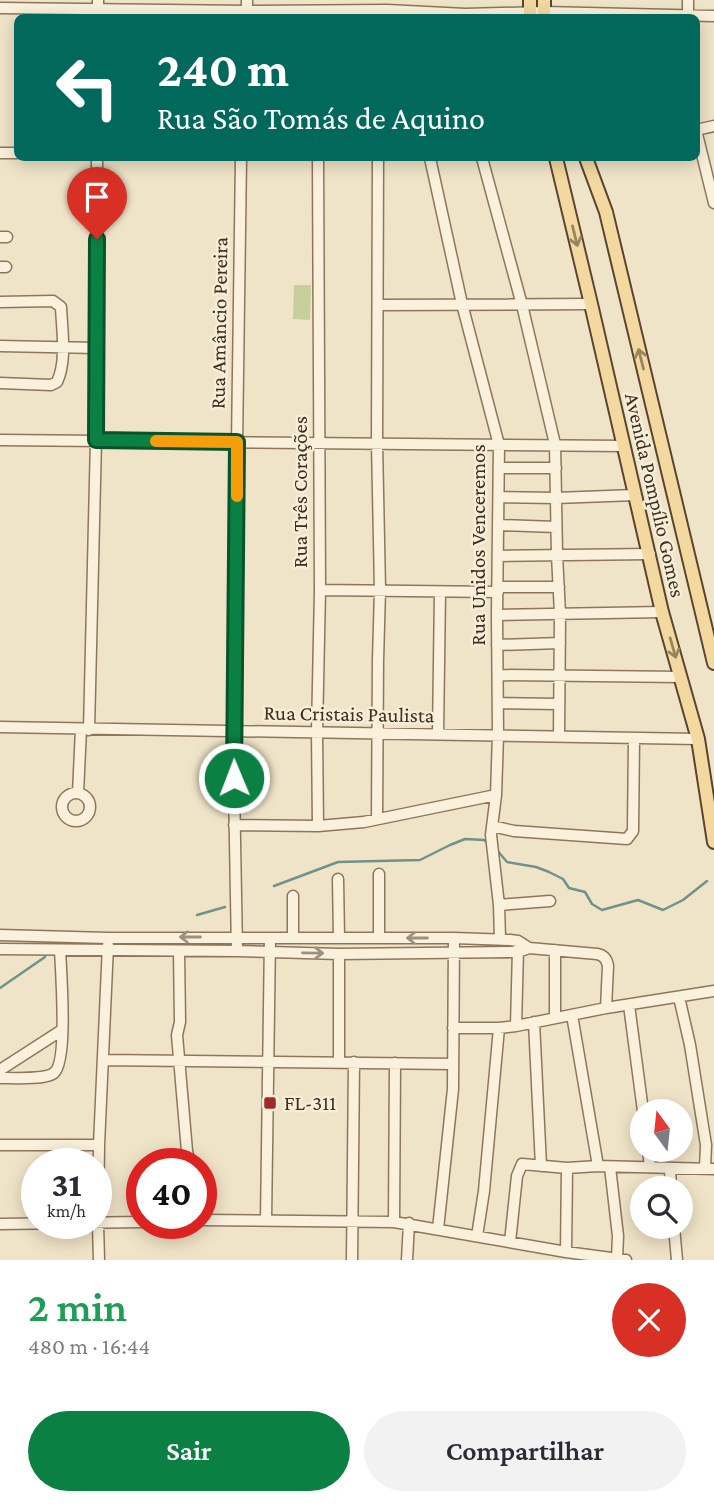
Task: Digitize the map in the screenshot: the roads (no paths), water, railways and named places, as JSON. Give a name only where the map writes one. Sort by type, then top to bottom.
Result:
[{"type":"main road","name":"Avenida Pompílio Gomes","points":[[556,161],[592,304],[662,612],[710,790],[714,842]]},
{"type":"main road","name":"Avenida Pompílio Gomes","points":[[587,161],[606,212],[714,663]]},
{"type":"street","points":[[0,8],[247,14],[247,0]]},
{"type":"street","points":[[333,14],[383,10],[421,14]]},
{"type":"street","points":[[487,14],[544,10],[659,14]]},
{"type":"street","points":[[700,146],[714,203]]},
{"type":"street","points":[[78,793],[85,729],[96,440],[97,161]]},
{"type":"street","name":"Rua Amâncio Pereira","points":[[237,951],[233,731],[241,161]]},
{"type":"street","name":"Rua Três Corações","points":[[318,161],[318,826]]},
{"type":"street","points":[[377,819],[380,590],[377,443],[378,161]]},
{"type":"street","name":"Rua Unidos Venceremos","points":[[431,161],[462,304],[499,445],[498,735],[492,831],[500,939]]},
{"type":"street","points":[[483,161],[522,305],[555,444],[560,614],[559,736]]},
{"type":"street","points":[[0,303],[57,303],[61,307],[62,348],[61,373],[57,382],[51,385],[0,383]]},
{"type":"street","points":[[378,305],[592,304]]},
{"type":"street","points":[[0,346],[97,348]]},
{"type":"street","points":[[0,440],[624,446]]},
{"type":"street","points":[[499,468],[556,468]]},
{"type":"street","points":[[499,497],[635,495]]},
{"type":"street","points":[[499,525],[556,527]]},
{"type":"street","points":[[498,556],[650,554]]},
{"type":"street","points":[[320,590],[440,592],[559,587]]},
{"type":"street","points":[[438,734],[440,592]]},
{"type":"street","points":[[497,614],[662,612]]},
{"type":"street","points":[[497,645],[560,643]]},
{"type":"street","points":[[498,675],[681,677]]},
{"type":"street","points":[[498,703],[558,704]]},
{"type":"street","name":"Rua Cristais Paulista","points":[[0,727],[698,739]]},
{"type":"street","points":[[492,831],[627,839],[633,831],[634,738]]},
{"type":"street","points":[[234,825],[318,826],[377,819],[496,794]]},
{"type":"street","points":[[379,874],[379,937]]},
{"type":"street","points":[[338,879],[339,938]]},
{"type":"street","points":[[293,896],[293,938]]},
{"type":"street","points":[[499,905],[550,901]]},
{"type":"street","points":[[0,935],[500,939],[518,947]]},
{"type":"street","points":[[99,1148],[108,937]]},
{"type":"street","points":[[266,1220],[271,937]]},
{"type":"street","points":[[438,1229],[453,1064],[454,938]]},
{"type":"street","points":[[516,1026],[518,947]]},
{"type":"street","points":[[0,949],[339,954],[518,947],[600,954],[607,961],[608,967],[606,1008]]},
{"type":"street","points":[[0,1078],[47,1076],[55,1072],[61,1062],[61,950]]},
{"type":"street","points":[[555,950],[555,1018]]},
{"type":"street","points":[[179,951],[180,1021],[177,1035],[187,1148]]},
{"type":"street","points":[[339,954],[339,1062]]},
{"type":"street","points":[[453,1028],[516,1026],[714,991]]},
{"type":"street","points":[[510,1242],[517,1171],[522,1164],[567,1168],[710,1168],[690,1045],[679,997]]},
{"type":"street","points":[[629,1005],[641,1099]]},
{"type":"street","points":[[572,1015],[598,1166]]},
{"type":"street","points":[[534,1022],[541,1166]]},
{"type":"street","points":[[477,1236],[484,1191],[499,1028]]},
{"type":"street","points":[[0,1070],[62,1030]]},
{"type":"street","points":[[103,1060],[453,1064]]},
{"type":"street","points":[[352,1260],[354,1062]]},
{"type":"street","points":[[394,1222],[395,1063]]},
{"type":"street","points":[[0,1145],[99,1145]]},
{"type":"street","points":[[649,1162],[650,1167]]},
{"type":"street","points":[[217,1220],[409,1223],[566,1252],[622,1259],[610,1167]]},
{"type":"street","points":[[566,1252],[567,1168]]},
{"type":"street","points":[[670,1169],[670,1176]]},
{"type":"street","points":[[407,1260],[409,1223]]},
{"type":"street","points":[[0,1224],[21,1224]]},
{"type":"street","points":[[98,1239],[99,1260]]},
{"type":"street","points":[[675,1239],[677,1260]]},
{"type":"waterway","points":[[274,886],[338,862],[420,860],[465,839],[484,840],[488,843]]},
{"type":"waterway","points":[[496,849],[507,862],[536,867],[563,879],[569,888],[585,892],[592,904],[602,910],[638,900],[663,910],[683,900],[707,881]]},
{"type":"waterway","points":[[197,915],[225,907]]},
{"type":"waterway","points":[[0,988],[45,957]]},
{"type":"place","name":"FL-311","points":[[270,1103]]}]
